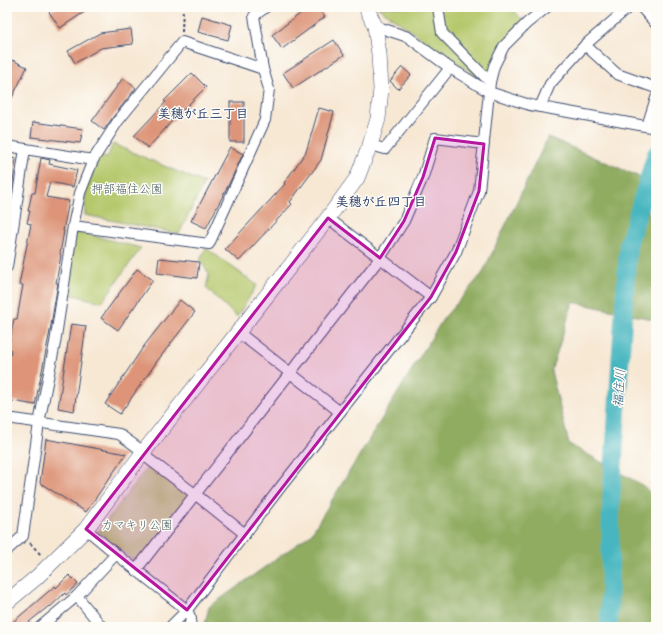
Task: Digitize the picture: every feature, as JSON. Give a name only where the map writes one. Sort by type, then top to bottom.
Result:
[{"type":"street","points":[[73,226],[209,244],[265,120],[269,89],[263,69],[254,16],[266,7]]},
{"type":"street","points":[[7,602],[37,577],[86,529],[142,454],[328,218],[357,178],[378,119],[381,90],[379,54],[375,26],[366,7]]},
{"type":"street","points":[[438,7],[442,33],[490,87]]},
{"type":"street","points":[[170,627],[188,610],[245,534],[431,297],[456,252],[479,191],[490,87],[494,66],[504,46],[527,23],[547,7]]},
{"type":"street","points":[[540,107],[550,84],[585,45],[629,7]]},
{"type":"street","points":[[641,7],[656,24]]},
{"type":"street","points":[[375,26],[408,37],[450,68],[530,105],[651,127],[656,98]]},
{"type":"street","points":[[7,550],[23,536],[39,423],[55,343],[73,226],[80,193],[93,160],[118,121],[182,42],[263,69]]},
{"type":"street","points":[[585,45],[617,74],[656,88]]},
{"type":"street","points":[[370,145],[385,149],[450,68]]},
{"type":"street","points":[[136,570],[380,258],[404,221],[423,177],[435,138],[484,144]]},
{"type":"street","points":[[7,146],[93,160]]},
{"type":"street","points":[[7,266],[25,149]]},
{"type":"street","points":[[328,218],[431,297]]},
{"type":"street","points":[[238,332],[340,412]]},
{"type":"street","points":[[7,418],[119,434],[137,447],[142,454],[245,534]]},
{"type":"street","points":[[86,529],[188,610],[192,619],[189,627]]},
{"type":"street","points":[[40,627],[77,596],[116,554]]},
{"type":"street","points":[[77,596],[102,627]]},
{"type":"path","points":[[182,42],[183,7]]},
{"type":"path","points":[[23,536],[45,560]]},
{"type":"highlighted area","points":[[435,138],[484,144],[479,191],[456,252],[431,297],[187,610],[86,529],[328,218],[380,258],[404,221],[423,177]]},
{"type":"green space","points":[[377,7],[511,7],[525,23],[498,49],[486,83]]},
{"type":"green space","points":[[548,137],[642,178],[656,251],[656,320],[573,302],[551,371],[569,444],[642,485],[656,498],[656,627],[204,627],[209,607],[311,534],[443,319],[482,274]]},
{"type":"green space","name":"押部福住公園","points":[[113,144],[204,183],[179,234],[85,215],[85,191],[100,156],[107,158]]},
{"type":"green space","points":[[75,231],[141,248],[102,302],[69,294]]},
{"type":"green space","points":[[206,248],[257,285],[237,317],[206,288],[209,274],[200,260]]},
{"type":"green space","name":"カマキリ公園","points":[[149,465],[190,496],[139,565],[98,532]]},
{"type":"building","points":[[56,7],[92,7],[60,28],[49,12]]},
{"type":"building","points":[[309,7],[317,7],[325,17],[282,49],[272,35]]},
{"type":"building","points":[[202,16],[232,25],[228,40],[198,32]]},
{"type":"building","points":[[131,29],[133,44],[101,48],[75,63],[68,51],[100,33]]},
{"type":"building","points":[[334,40],[344,55],[293,88],[283,73]]},
{"type":"building","points":[[12,60],[27,67],[7,108],[7,71]]},
{"type":"building","points":[[402,67],[411,75],[398,89],[390,81]]},
{"type":"building","points":[[192,73],[206,87],[148,148],[134,136],[166,102],[164,101]]},
{"type":"building","points":[[123,78],[136,88],[104,130],[92,121]]},
{"type":"building","points":[[230,102],[244,102],[244,142],[230,142]]},
{"type":"building","points":[[319,108],[334,112],[321,160],[290,202],[292,204],[239,261],[225,249],[285,184],[284,183],[306,152]]},
{"type":"building","points":[[33,122],[83,129],[80,143],[31,137]]},
{"type":"building","points":[[230,147],[243,154],[206,228],[191,221]]},
{"type":"building","points":[[7,157],[16,159],[12,189],[7,188]]},
{"type":"building","points":[[41,158],[50,160],[49,164],[77,170],[73,187],[50,182],[46,197],[69,201],[63,231],[61,255],[56,283],[58,283],[50,331],[35,405],[7,400],[7,370],[11,350],[8,349],[14,319],[17,319],[23,285],[19,285],[31,224],[27,223],[30,211],[28,211],[32,193],[35,193]]},
{"type":"building","points":[[159,258],[199,262],[197,278],[157,273]]},
{"type":"building","points":[[137,269],[153,280],[118,330],[101,318]]},
{"type":"building","points":[[180,300],[195,312],[158,360],[120,414],[105,404],[144,346]]},
{"type":"building","points":[[71,324],[86,326],[74,411],[58,408]]},
{"type":"building","points":[[46,439],[126,454],[86,512],[40,483]]},
{"type":"building","points":[[69,575],[78,584],[66,595],[65,593],[50,607],[49,606],[29,622],[34,627],[7,627],[55,586],[56,588]]},
{"type":"waterway","name":"福住川","points":[[609,627],[611,503],[628,245],[656,154]]},
{"type":"district","name":"美穂が丘三丁目","points":[[203,113]]},
{"type":"district","name":"美穂が丘四丁目","points":[[381,201]]}]
